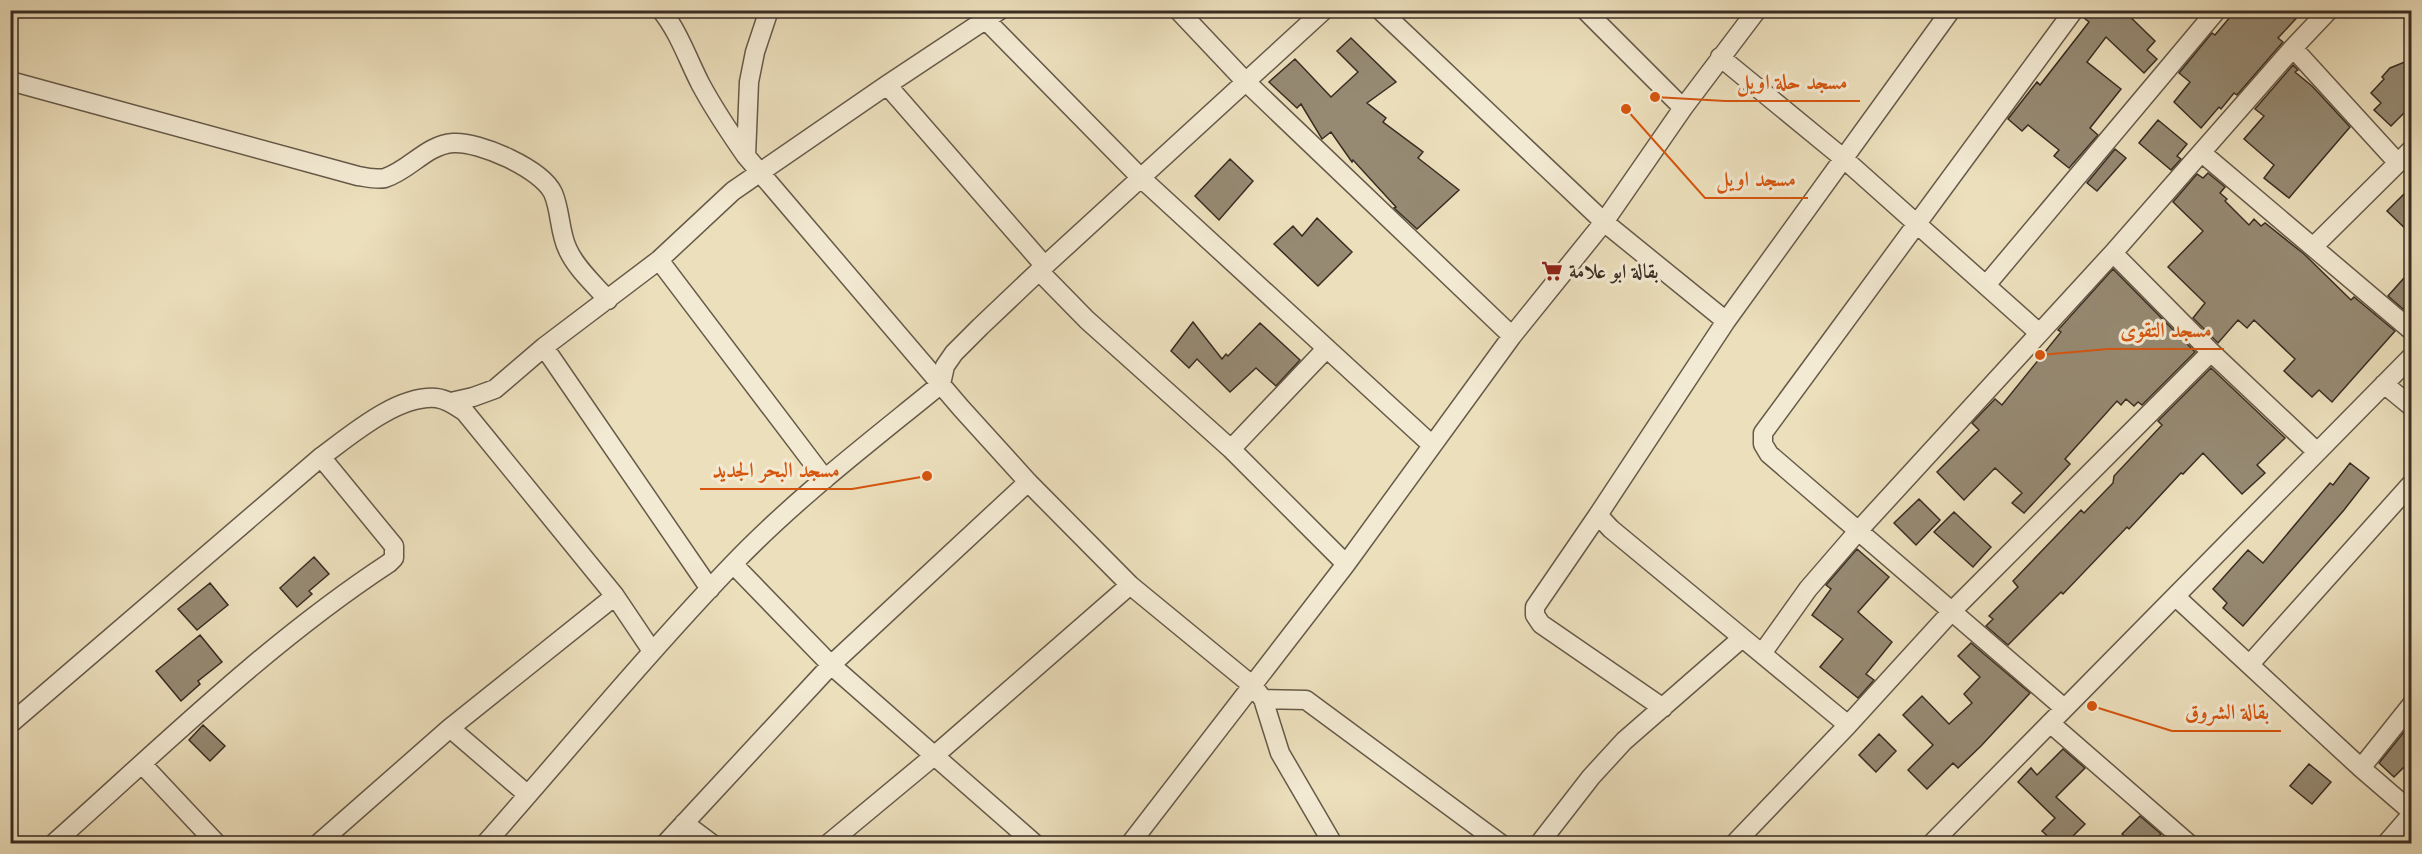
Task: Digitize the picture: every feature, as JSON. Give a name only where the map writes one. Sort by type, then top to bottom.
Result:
[{"type":"street","points":[[746,156],[748,82],[769,10]]},
{"type":"street","points":[[1178,10],[1245,81],[1512,336]]},
{"type":"street","points":[[485,843],[652,651],[733,564],[825,479],[941,384],[945,366],[954,353],[1041,268],[1324,10]]},
{"type":"street","points":[[1380,10],[1604,222],[1725,321]]},
{"type":"street","points":[[1585,10],[1683,108]]},
{"type":"street","points":[[1130,843],[1258,692],[1432,445],[1512,336],[1604,222],[1683,108],[1757,10]]},
{"type":"street","points":[[1663,708],[1541,624],[1535,615],[1535,607],[1599,515],[1725,321],[1951,10]]},
{"type":"street","points":[[2064,708],[1770,454],[1763,444],[1763,433],[2074,10]]},
{"type":"street","points":[[1987,284],[2217,10]]},
{"type":"street","points":[[1763,652],[1808,589],[1859,530],[2038,332],[2113,253],[2329,10]]},
{"type":"street","points":[[451,402],[495,389],[544,347],[659,260],[733,191],[988,14],[1140,177],[1432,445]]},
{"type":"street","points":[[672,15],[702,87],[746,156],[941,384],[1028,482],[1130,585],[1258,692],[1280,753],[1334,843]]},
{"type":"street","points":[[2293,48],[2398,163]]},
{"type":"street","points":[[1720,57],[1843,158],[1987,284],[2038,332]]},
{"type":"street","points":[[10,81],[358,176],[383,179],[405,169],[430,149],[454,143],[477,147],[526,166],[548,184],[553,194],[561,233],[569,253],[608,300]]},
{"type":"street","points":[[887,85],[1087,320],[1231,449],[1346,564]]},
{"type":"street","points":[[2313,247],[2412,149]]},
{"type":"street","points":[[2202,153],[2412,331]]},
{"type":"street","points":[[2113,253],[2211,352],[2316,452]]},
{"type":"street","points":[[659,260],[825,479]]},
{"type":"street","points":[[544,347],[710,589]]},
{"type":"street","points":[[1231,449],[1326,349]]},
{"type":"street","points":[[1734,843],[1848,725],[1952,611],[2211,352]]},
{"type":"street","points":[[1931,843],[2412,356]]},
{"type":"street","points":[[2384,384],[2412,406]]},
{"type":"street","points":[[10,724],[321,457],[372,421],[408,401],[436,398],[451,402],[465,412],[615,596],[652,651]]},
{"type":"street","points":[[53,843],[228,686],[324,609],[394,558],[394,546],[321,457]]},
{"type":"street","points":[[665,843],[831,665],[1028,482]]},
{"type":"street","points":[[2250,664],[2412,483]]},
{"type":"street","points":[[1599,515],[1611,529],[1763,652],[1848,725]]},
{"type":"street","points":[[733,564],[831,665],[1029,842]]},
{"type":"street","points":[[828,843],[934,756],[1130,585]]},
{"type":"street","points":[[318,843],[450,728],[615,596]]},
{"type":"street","points":[[2176,597],[2412,813],[2385,843]]},
{"type":"street","points":[[1539,843],[1604,762],[1624,741],[1743,638]]},
{"type":"street","points":[[1258,692],[1306,700],[1501,843]]},
{"type":"street","points":[[2361,768],[2412,704]]},
{"type":"street","points":[[2050,723],[2189,843]]},
{"type":"street","points":[[450,728],[528,795]]},
{"type":"street","points":[[142,764],[217,843]]},
{"type":"street","points":[[684,823],[712,843]]},
{"type":"building","points":[[2085,10],[2123,10],[2155,41],[2147,50],[2157,59],[2144,73],[2106,37],[2087,62],[2121,89],[2090,128],[2098,135],[2069,168],[2054,156],[2059,150],[2028,125],[2022,131],[2008,119],[2037,82],[2040,85],[2089,22],[2083,17]]},
{"type":"building","points":[[2236,10],[2304,10],[2278,38],[2283,42],[2237,95],[2234,93],[2201,128],[2174,102],[2190,82],[2179,73],[2212,33],[2215,35]]},
{"type":"building","points":[[1351,38],[1396,82],[1367,103],[1386,118],[1383,122],[1423,152],[1418,158],[1459,190],[1417,229],[1394,208],[1396,207],[1353,160],[1352,162],[1331,132],[1322,139],[1301,104],[1297,108],[1269,82],[1295,59],[1331,97],[1358,72],[1337,51]]},
{"type":"building","points":[[2412,59],[2412,105],[2391,126],[2374,110],[2381,103],[2371,93],[2384,79],[2382,77],[2390,68]]},
{"type":"building","points":[[2293,65],[2298,70],[2295,72],[2312,86],[2350,127],[2289,198],[2264,178],[2274,165],[2244,139],[2264,116],[2255,109]]},
{"type":"building","points":[[2158,120],[2187,144],[2177,156],[2181,159],[2171,170],[2139,143]]},
{"type":"building","points":[[2115,149],[2126,158],[2097,191],[2087,183]]},
{"type":"building","points":[[1230,159],[1253,181],[1219,220],[1195,196]]},
{"type":"building","points":[[2208,173],[2225,187],[2220,193],[2227,199],[2225,201],[2249,225],[2254,219],[2261,226],[2265,223],[2304,254],[2351,300],[2354,297],[2395,331],[2332,402],[2319,390],[2312,397],[2284,371],[2295,359],[2254,320],[2247,328],[2238,320],[2218,343],[2193,318],[2205,303],[2168,267],[2203,231],[2173,202],[2197,174],[2203,178]]},
{"type":"building","points":[[2412,186],[2412,235],[2387,211]]},
{"type":"building","points":[[1317,218],[1352,252],[1318,286],[1274,244],[1293,226],[1302,236]]},
{"type":"building","points":[[2113,269],[2195,352],[2142,405],[2138,402],[2134,406],[2126,399],[2121,405],[2117,401],[2065,459],[2070,464],[2024,513],[2012,503],[2022,493],[1995,468],[1964,500],[1937,472],[1979,430],[1972,423],[1995,399],[2002,405],[2061,332],[2058,330]]},
{"type":"building","points":[[2412,269],[2412,300],[2403,309],[2388,296]]},
{"type":"building","points":[[1193,322],[1222,359],[1226,354],[1228,356],[1260,323],[1300,360],[1276,386],[1256,368],[1230,392],[1197,359],[1189,368],[1171,351]]},
{"type":"building","points":[[2211,368],[2285,438],[2257,465],[2265,473],[2242,494],[2203,453],[2063,594],[2061,592],[2008,645],[1986,626],[1993,619],[1989,616],[2018,587],[2013,581],[2081,510],[2084,513],[2113,483],[2114,476],[2162,425],[2158,421]]},
{"type":"building","points":[[2350,463],[2369,478],[2243,626],[2223,608],[2227,603],[2213,589],[2248,550],[2263,563],[2330,483],[2333,485]]},
{"type":"building","points":[[1919,499],[1940,520],[1916,545],[1894,523]]},
{"type":"building","points":[[1954,512],[1991,547],[1973,567],[1934,532]]},
{"type":"building","points":[[1857,549],[1889,577],[1858,612],[1892,642],[1866,674],[1874,680],[1858,698],[1820,667],[1843,639],[1812,615],[1831,589],[1826,585]]},
{"type":"building","points":[[314,557],[329,574],[309,591],[312,594],[297,607],[280,588]]},
{"type":"building","points":[[210,583],[228,605],[197,630],[178,609]]},
{"type":"building","points":[[200,635],[222,662],[198,681],[200,684],[181,701],[156,671]]},
{"type":"building","points":[[1971,643],[2030,693],[1958,768],[1953,763],[1927,789],[1908,770],[1933,745],[1903,715],[1922,696],[1949,724],[1972,703],[1964,694],[1980,677],[1958,656]]},
{"type":"building","points":[[203,725],[225,746],[210,761],[189,740]]},
{"type":"building","points":[[2404,732],[2412,739],[2412,759],[2394,777],[2379,763]]},
{"type":"building","points":[[1879,734],[1896,751],[1876,772],[1859,755]]},
{"type":"building","points":[[2063,749],[2085,768],[2056,797],[2085,824],[2066,843],[2055,843],[2042,831],[2055,818],[2018,782],[2031,768],[2037,775]]},
{"type":"building","points":[[2309,764],[2331,782],[2312,804],[2290,786]]},
{"type":"building","points":[[2140,816],[2161,834],[2152,843],[2132,843],[2122,834]]},
{"type":"place","name":"مسجد حلة اويل","points":[[1655,97]]},
{"type":"place","name":"مسجد اويل","points":[[1626,109]]},
{"type":"place","name":"بقالة ابو علامة","points":[[1552,271]]},
{"type":"place","name":"مسجد التقوى","points":[[2040,355]]},
{"type":"place","name":"مسجد البحر الجديد","points":[[927,476]]},
{"type":"place","name":"بقالة الشروق","points":[[2092,706]]}]
